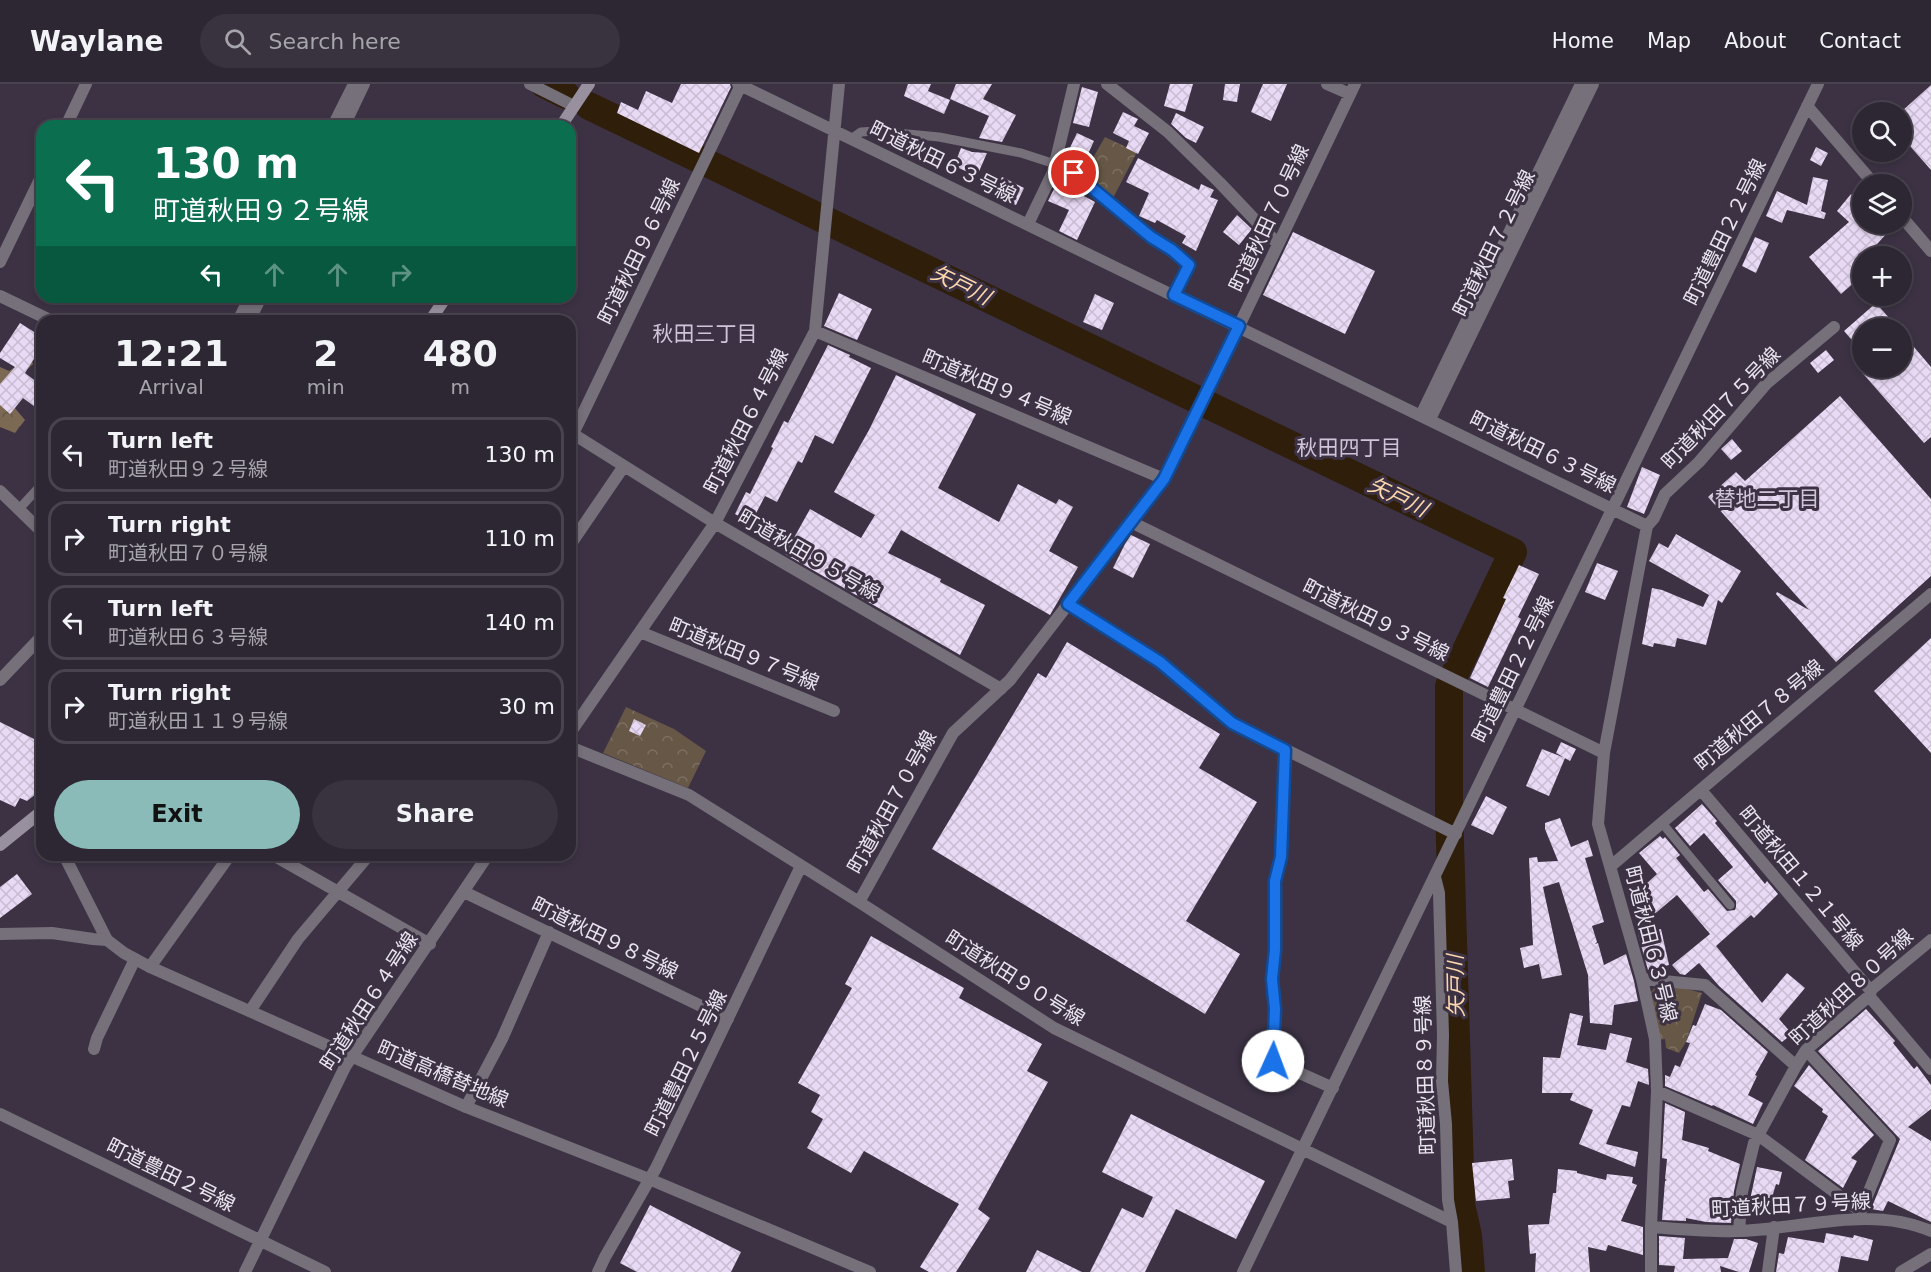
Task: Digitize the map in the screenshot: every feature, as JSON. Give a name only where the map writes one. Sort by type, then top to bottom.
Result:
[{"type":"main road","points":[[565,120],[589,84]]},
{"type":"main road","points":[[0,845],[36,817]]},
{"type":"street","points":[[69,120],[86,84]]},
{"type":"street","points":[[336,120],[354,84]]},
{"type":"street","points":[[347,120],[364,84]]},
{"type":"street","points":[[530,84],[574,106]]},
{"type":"street","name":"町道秋田６４号線","points":[[576,724],[716,523],[815,330],[839,84]]},
{"type":"street","points":[[1028,224],[1053,172],[1074,84]]},
{"type":"street","points":[[1107,84],[1168,132],[1278,244]]},
{"type":"street","points":[[1327,84],[1352,89]]},
{"type":"street","points":[[1425,417],[1581,84]]},
{"type":"street","name":"町道秋田７２号線","points":[[1425,417],[1593,84]]},
{"type":"street","name":"町道豊田２２号線","points":[[1243,1272],[1818,84]]},
{"type":"street","name":"町道秋田６３号線","points":[[740,85],[1647,526],[1604,753],[1598,824],[1642,979],[1655,1039],[1657,1091],[1651,1272]]},
{"type":"street","name":"町道秋田９６号線","points":[[576,425],[740,85]]},
{"type":"street","name":"町道秋田７０号線","points":[[860,902],[953,733],[1010,680],[1164,479],[1352,89]]},
{"type":"street","points":[[1807,106],[1865,174]]},
{"type":"street","points":[[1055,163],[1074,173],[1151,237],[1172,250],[1189,265],[1174,295]]},
{"type":"street","points":[[0,262],[36,187]]},
{"type":"street","points":[[1912,229],[1931,251]]},
{"type":"street","points":[[0,296],[40,315]]},
{"type":"street","name":"町道秋田７５号線","points":[[1647,526],[1654,518],[1665,494],[1699,462],[1766,384],[1834,327]]},
{"type":"street","name":"町道秋田９４号線","points":[[815,330],[1164,479]]},
{"type":"street","name":"町道秋田９５号線","points":[[576,436],[716,523],[1001,689]]},
{"type":"street","points":[[576,536],[624,466]]},
{"type":"street","points":[[0,492],[36,526]]},
{"type":"street","name":"町道秋田９３号線","points":[[1131,522],[1604,753]]},
{"type":"street","points":[[576,523],[582,526]]},
{"type":"street","name":"町道秋田７８号線","points":[[1611,866],[1931,594]]},
{"type":"street","points":[[1068,604],[1160,662],[1232,723],[1456,834]]},
{"type":"street","name":"町道秋田９７号線","points":[[640,632],[834,711]]},
{"type":"street","points":[[0,680],[36,642]]},
{"type":"street","name":"町道秋田９０号線","points":[[576,749],[689,795],[860,902],[1054,1028],[1452,1222]]},
{"type":"street","points":[[1285,750],[1281,857],[1275,881],[1275,950],[1272,979],[1275,1009],[1273,1061],[1332,1088]]},
{"type":"street","name":"町道秋田１２１号線","points":[[1701,790],[1931,1069]]},
{"type":"street","points":[[67,861],[107,940]]},
{"type":"street","points":[[150,967],[226,861]]},
{"type":"street","points":[[284,861],[430,944]]},
{"type":"street","points":[[250,1011],[298,939],[364,861]]},
{"type":"street","name":"町道秋田６４号線","points":[[245,1272],[345,1067],[484,861]]},
{"type":"street","name":"町道豊田２５号線","points":[[598,1272],[656,1168],[801,866]]},
{"type":"street","name":"町道秋田８９号線","points":[[1435,877],[1439,904],[1442,1081],[1446,1124],[1448,1200],[1456,1272]]},
{"type":"street","name":"町道秋田９８号線","points":[[464,892],[728,1019]]},
{"type":"street","points":[[466,1107],[502,1039],[549,932]]},
{"type":"street","name":"町道高橋替地線","points":[[0,934],[52,933],[107,940],[135,960],[150,967],[466,1107],[649,1179],[870,1272]]},
{"type":"street","name":"町道秋田８０号線","points":[[1739,1231],[1742,1192],[1754,1143],[1806,1050],[1931,940]]},
{"type":"street","points":[[94,1049],[97,1038],[135,960]]},
{"type":"street","points":[[1642,979],[1705,985],[1796,1066]]},
{"type":"street","points":[[1657,1091],[1758,1135],[1859,1215],[1890,1140],[1806,1050]]},
{"type":"street","name":"町道豊田２号線","points":[[1,1118],[325,1272]]},
{"type":"street","name":"町道秋田７９号線","points":[[1651,1227],[1739,1231],[1859,1215],[1899,1221],[1931,1231]]},
{"type":"street","points":[[1768,1272],[1774,1227]]},
{"type":"street","points":[[1901,1272],[1931,1254]]},
{"type":"lane","points":[[851,139],[861,132],[876,130],[939,137],[1021,153],[1055,163]]},
{"type":"lane","points":[[19,509],[36,491]]},
{"type":"lane","points":[[1662,823],[1730,905]]},
{"type":"green space","points":[[1105,137],[1137,152],[1112,200],[1083,175]]},
{"type":"green space","points":[[31,357],[33,364],[2,393],[25,420],[15,433],[0,427],[0,367],[9,371]]},
{"type":"green space","points":[[626,707],[674,729],[706,751],[688,788],[603,753]]},
{"type":"green space","points":[[1657,985],[1702,993],[1686,1042],[1679,1053],[1666,1048],[1665,1039],[1659,1040],[1650,993]]},
{"type":"building","points":[[681,84],[730,84],[731,87],[699,153],[617,113],[621,102],[638,110],[646,91],[672,103]]},
{"type":"building","points":[[908,84],[931,84],[928,91],[950,100],[944,114],[904,96]]},
{"type":"building","points":[[956,84],[992,84],[983,99],[1016,115],[1002,142],[979,138],[989,116],[950,99]]},
{"type":"building","points":[[1170,84],[1193,84],[1185,112],[1164,106]]},
{"type":"building","points":[[1225,84],[1240,84],[1237,102],[1223,100]]},
{"type":"building","points":[[1263,84],[1287,84],[1271,121],[1251,112]]},
{"type":"building","points":[[1931,85],[1931,170],[1912,148],[1912,102]]},
{"type":"building","points":[[1082,87],[1098,92],[1089,127],[1073,123]]},
{"type":"building","points":[[1123,112],[1138,119],[1134,126],[1149,133],[1138,154],[1126,148],[1129,141],[1113,133]]},
{"type":"building","points":[[1176,113],[1204,127],[1196,143],[1186,138],[1171,124]]},
{"type":"building","points":[[1077,133],[1094,141],[1081,169],[1065,158]]},
{"type":"building","points":[[1816,147],[1828,153],[1821,166],[1810,160]]},
{"type":"building","points":[[961,148],[972,152],[987,153],[977,176],[954,166]]},
{"type":"building","points":[[1138,158],[1199,190],[1201,184],[1214,190],[1210,197],[1218,200],[1196,251],[1182,243],[1186,236],[1157,220],[1155,223],[1139,216],[1149,193],[1126,182]]},
{"type":"building","points":[[1061,175],[1075,185],[1073,190],[1095,202],[1077,240],[1059,231],[1069,210],[1048,201]]},
{"type":"building","points":[[1002,177],[1024,188],[1016,205],[994,195]]},
{"type":"building","points":[[1813,177],[1828,180],[1821,211],[1826,213],[1824,219],[1787,210],[1782,223],[1766,216],[1777,191],[1807,205]]},
{"type":"building","points":[[1851,194],[1852,234],[1886,234],[1875,246],[1852,246],[1852,284],[1841,294],[1809,257],[1849,222],[1837,211]]},
{"type":"building","points":[[1237,215],[1252,229],[1239,245],[1223,232]]},
{"type":"building","points":[[1293,232],[1375,271],[1345,334],[1263,295]]},
{"type":"building","points":[[1755,237],[1769,243],[1756,273],[1742,266]]},
{"type":"building","points":[[839,293],[872,309],[857,340],[824,326]]},
{"type":"building","points":[[1095,294],[1114,303],[1102,330],[1083,322]]},
{"type":"building","points":[[1873,306],[1879,306],[1889,318],[1859,318]]},
{"type":"building","points":[[20,323],[36,333],[36,356],[25,373],[36,381],[36,408],[23,398],[10,414],[0,405],[0,384],[15,367],[0,358],[0,353]]},
{"type":"building","points":[[1852,324],[1852,340],[1844,331]]},
{"type":"building","points":[[828,345],[871,368],[833,444],[815,435],[802,463],[798,461],[777,502],[765,496],[751,523],[735,514],[746,492],[750,494],[784,421],[788,423]]},
{"type":"building","points":[[1912,345],[1931,367],[1931,437],[1924,443],[1867,378],[1912,378]]},
{"type":"building","points":[[1826,350],[1834,360],[1818,373],[1810,363]]},
{"type":"building","points":[[896,375],[976,414],[938,488],[999,522],[1018,484],[1056,504],[1059,499],[1073,507],[1049,551],[1078,567],[1050,615],[901,530],[888,553],[941,579],[940,582],[985,605],[960,655],[785,554],[810,509],[861,538],[875,515],[834,492],[869,430]]},
{"type":"building","points":[[1840,396],[1931,499],[1931,576],[1836,662],[1776,594],[1777,592],[1809,610],[1708,497],[1736,472],[1745,481]]},
{"type":"building","points":[[1732,439],[1742,451],[1731,460],[1721,449]]},
{"type":"building","points":[[1642,467],[1660,475],[1644,514],[1627,507]]},
{"type":"building","points":[[1676,534],[1741,571],[1722,603],[1718,600],[1706,645],[1677,638],[1675,647],[1654,643],[1653,647],[1642,644],[1652,588],[1703,607],[1709,595],[1649,561],[1659,543],[1668,548]]},
{"type":"building","points":[[1131,535],[1150,544],[1133,578],[1113,568]]},
{"type":"building","points":[[1597,563],[1618,571],[1605,600],[1585,592]]},
{"type":"building","points":[[1519,565],[1539,574],[1518,617],[1521,619],[1488,687],[1470,678]]},
{"type":"building","points":[[1931,638],[1931,753],[1874,691]]},
{"type":"building","points":[[1067,642],[1220,734],[1199,768],[1257,802],[1186,921],[1240,954],[1205,1014],[932,849],[1038,673],[1046,678]]},
{"type":"building","points":[[634,719],[646,725],[640,736],[629,731]]},
{"type":"building","points":[[0,722],[36,740],[36,794],[27,801],[20,798],[15,807],[0,800]]},
{"type":"building","points":[[1561,742],[1576,749],[1570,761],[1556,753]]},
{"type":"building","points":[[1542,749],[1565,758],[1549,796],[1526,786]]},
{"type":"building","points":[[1486,796],[1507,807],[1493,835],[1471,825]]},
{"type":"building","points":[[1702,804],[1765,884],[1767,881],[1778,894],[1754,918],[1751,915],[1716,946],[1762,1003],[1787,973],[1805,988],[1779,1019],[1792,1034],[1782,1042],[1719,986],[1699,963],[1685,975],[1680,974],[1672,965],[1710,934],[1677,895],[1651,917],[1633,896],[1657,874],[1639,853],[1660,836],[1663,839],[1665,837],[1680,855],[1676,858],[1704,892],[1708,889],[1727,911],[1735,910],[1736,901],[1718,880],[1733,867],[1704,833],[1690,846],[1675,828]]},
{"type":"building","points":[[1560,818],[1571,847],[1588,840],[1593,856],[1585,858],[1604,922],[1592,926],[1597,942],[1595,944],[1598,943],[1604,965],[1626,954],[1634,981],[1638,1001],[1614,1005],[1612,1025],[1590,1023],[1588,975],[1559,882],[1543,887],[1562,975],[1542,979],[1539,964],[1524,968],[1520,948],[1533,945],[1529,858],[1537,857],[1538,862],[1558,861],[1545,829],[1545,823]]},
{"type":"building","points":[[17,874],[32,894],[0,918],[0,887]]},
{"type":"building","points":[[1661,929],[1669,965],[1648,970],[1638,934]]},
{"type":"building","points":[[871,936],[964,988],[959,998],[1042,1044],[1027,1071],[1048,1082],[978,1209],[990,1218],[956,1272],[929,1272],[920,1267],[959,1204],[864,1151],[851,1173],[807,1148],[823,1119],[811,1112],[820,1095],[798,1083],[852,988],[845,984]]},
{"type":"building","points":[[1705,1004],[1721,1010],[1768,1052],[1755,1075],[1757,1076],[1748,1095],[1763,1103],[1753,1124],[1665,1086],[1665,1075],[1670,1077],[1675,1065],[1680,1067],[1690,1043],[1686,1042]]},
{"type":"building","points":[[1866,1009],[1895,1041],[1893,1043],[1914,1069],[1917,1066],[1931,1085],[1931,1109],[1908,1127],[1931,1141],[1931,1222],[1888,1201],[1883,1211],[1871,1209],[1900,1139],[1818,1051]]},
{"type":"building","points":[[1570,1013],[1583,1016],[1577,1045],[1606,1050],[1610,1033],[1632,1038],[1626,1062],[1648,1069],[1649,1085],[1638,1081],[1630,1107],[1622,1105],[1606,1144],[1638,1152],[1635,1167],[1579,1144],[1593,1110],[1570,1100],[1573,1093],[1542,1093],[1543,1057],[1560,1058]]},
{"type":"building","points":[[1809,1065],[1874,1135],[1851,1158],[1857,1161],[1843,1188],[1805,1160],[1828,1116],[1822,1112],[1823,1109],[1794,1086]]},
{"type":"building","points":[[1665,1103],[1685,1112],[1682,1140],[1709,1148],[1708,1151],[1740,1164],[1734,1191],[1731,1223],[1686,1218],[1686,1221],[1662,1220],[1665,1181],[1667,1180],[1665,1179],[1667,1159],[1662,1158]]},
{"type":"building","points":[[1131,1114],[1265,1181],[1236,1239],[1176,1209],[1145,1272],[1090,1272],[1122,1208],[1143,1218],[1153,1197],[1102,1172]]},
{"type":"building","points":[[1512,1159],[1514,1180],[1508,1181],[1510,1198],[1476,1201],[1472,1163]]},
{"type":"building","points":[[1757,1167],[1782,1172],[1770,1204],[1750,1200]]},
{"type":"building","points":[[1558,1169],[1577,1171],[1577,1173],[1606,1180],[1607,1174],[1633,1177],[1632,1183],[1637,1185],[1621,1221],[1643,1227],[1643,1255],[1608,1245],[1606,1251],[1588,1247],[1590,1272],[1535,1272],[1536,1253],[1530,1254],[1528,1225],[1549,1224],[1553,1193],[1556,1193]]},
{"type":"building","points":[[650,1205],[741,1252],[731,1272],[637,1272],[620,1263]]},
{"type":"building","points":[[1826,1233],[1853,1238],[1854,1235],[1873,1240],[1868,1261],[1841,1256],[1838,1272],[1776,1272],[1779,1253],[1784,1254],[1788,1237],[1824,1243]]},
{"type":"building","points":[[1659,1236],[1685,1238],[1683,1259],[1728,1258],[1734,1239],[1746,1239],[1758,1243],[1749,1272],[1739,1272],[1720,1266],[1721,1272],[1674,1272],[1675,1266],[1659,1265]]},
{"type":"building","points":[[1037,1250],[1082,1272],[1026,1272]]},
{"type":"waterway","name":"矢戸川","points":[[544,84],[566,95]]},
{"type":"waterway","name":"矢戸川","points":[[589,106],[1513,552],[1449,686],[1449,810],[1461,1204],[1468,1236],[1471,1272]]},
{"type":"district","name":"秋田三丁目","points":[[705,334]]},
{"type":"district","name":"秋田四丁目","points":[[1349,448]]},
{"type":"district","name":"替地二丁目","points":[[1767,499]]},
{"type":"route","points":[[1074,173],[1151,237],[1172,250],[1189,265],[1174,295],[1239,326],[1164,479],[1068,604],[1160,662],[1232,723],[1285,750],[1281,857],[1275,881],[1275,950],[1272,979],[1275,1009],[1273,1061]]}]
